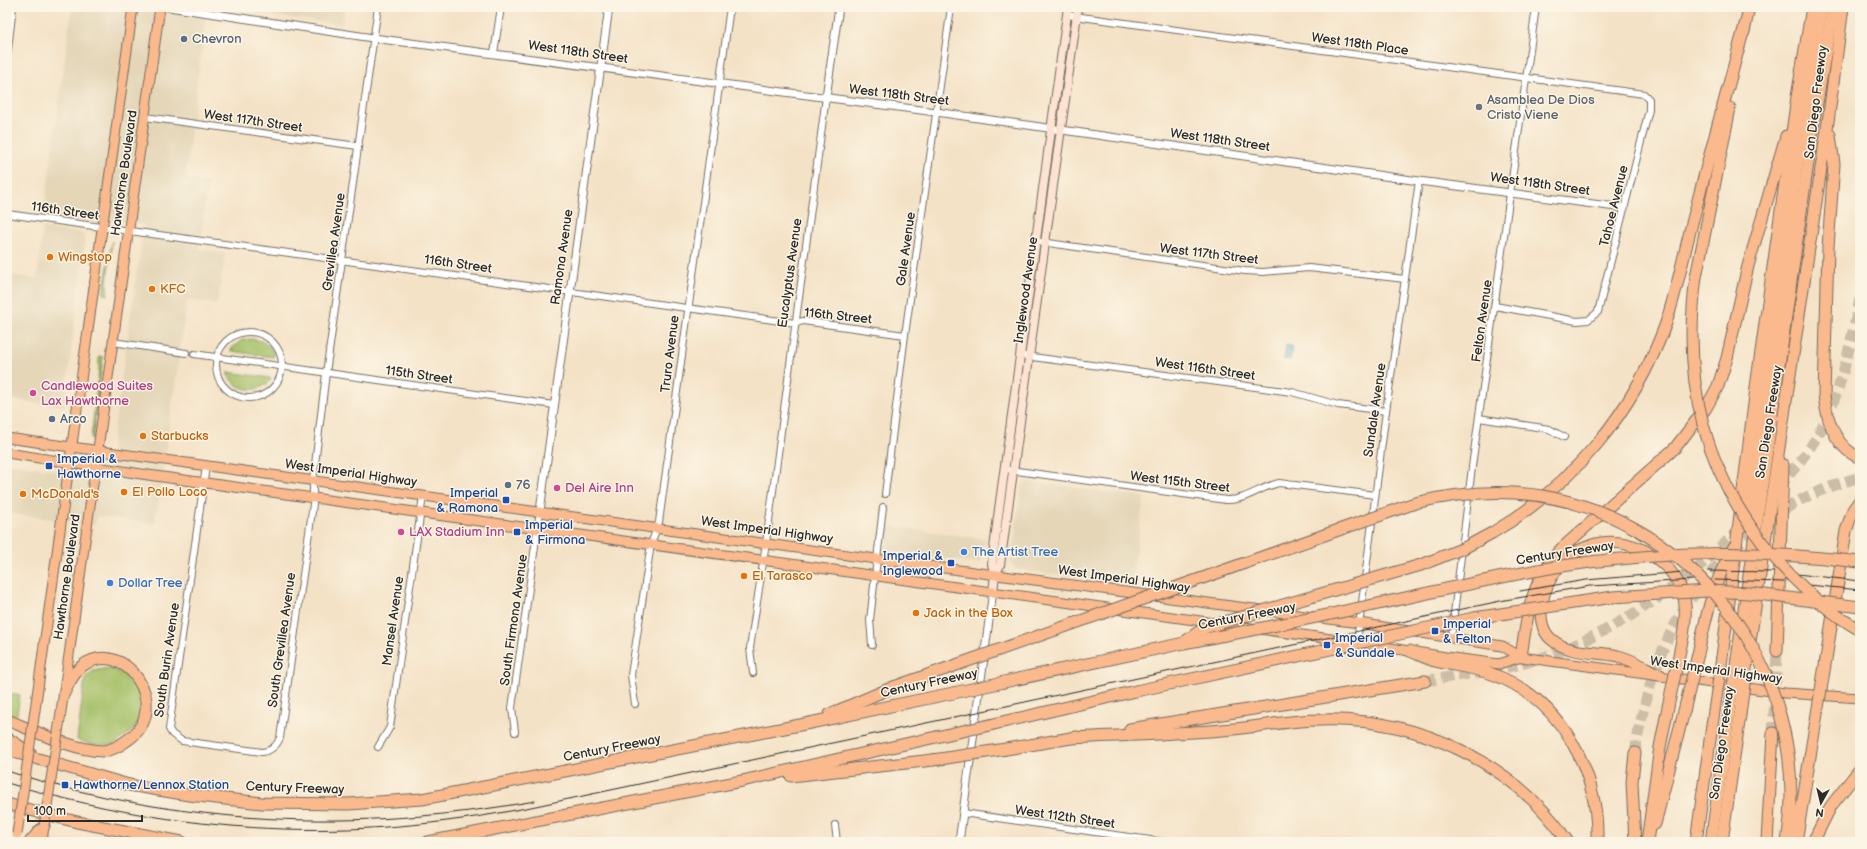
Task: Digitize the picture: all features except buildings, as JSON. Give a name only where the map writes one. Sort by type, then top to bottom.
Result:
[{"type":"highway","points":[[1749,7],[1696,277],[1691,322],[1692,370],[1704,429],[1716,464],[1743,516],[1782,566],[1809,595],[1827,610],[1860,630]]},
{"type":"highway","name":"San Diego Freeway","points":[[1696,842],[1797,97],[1812,7]]},
{"type":"highway","points":[[1650,842],[1674,754],[1705,624],[1722,566],[1749,517],[1797,163],[1822,7]]},
{"type":"highway","points":[[1742,660],[1814,121],[1833,7]]},
{"type":"highway","name":"San Diego Freeway","points":[[1722,842],[1730,785],[1734,714],[1785,413],[1828,122],[1843,7]]},
{"type":"highway","points":[[1184,643],[1204,628],[1334,592],[1442,557],[1492,533],[1535,505],[1557,487],[1586,458],[1615,421],[1641,379],[1666,321],[1745,25]]},
{"type":"highway","points":[[1521,656],[1531,600],[1540,576],[1547,565],[1561,549],[1675,448],[1693,426],[1713,396],[1727,358],[1748,266],[1797,97]]},
{"type":"highway","points":[[1828,122],[1834,164],[1828,246],[1824,396],[1828,418],[1837,438],[1847,450],[1860,458]]},
{"type":"highway","points":[[1777,651],[1785,413]]},
{"type":"highway","points":[[805,724],[891,688],[1415,503],[1455,495],[1514,493],[1575,504],[1611,517],[1644,534],[1682,561],[1708,585],[1742,628],[1757,653],[1773,687],[1787,736],[1792,782],[1791,810],[1787,842]]},
{"type":"highway","points":[[1796,842],[1846,531],[1853,510],[1860,500]]},
{"type":"highway","points":[[1647,842],[1660,747],[1683,636],[1685,610],[1683,595],[1680,586],[1664,564],[1643,548],[1634,545],[1617,542],[1592,545],[1566,559],[1553,576],[1546,589],[1541,612],[1542,624],[1550,639],[1571,649],[1620,656],[1660,675]]},
{"type":"highway","name":"Century Freeway","points":[[7,750],[129,785],[188,795],[262,803],[348,804],[422,799],[805,724],[1184,643],[1556,567],[1650,556],[1711,554],[1784,554],[1860,562]]},
{"type":"highway","points":[[1784,554],[1860,556]]},
{"type":"highway","points":[[428,842],[742,781],[1136,691],[1474,618],[1613,597],[1708,591],[1749,593],[1860,606]]},
{"type":"highway","points":[[1410,651],[1435,661],[1478,669],[1493,674],[1521,688],[1550,713],[1573,743],[1584,766],[1594,800],[1597,842]]},
{"type":"highway","points":[[7,720],[84,750],[104,751],[119,746],[132,737],[142,727],[147,712],[145,693],[137,676],[122,663],[102,658],[81,667],[73,676],[64,693]]},
{"type":"highway","points":[[742,781],[933,760],[1425,681]]},
{"type":"highway","points":[[1711,842],[1734,714]]},
{"type":"highway","points":[[1071,738],[1233,729],[1321,720],[1362,722],[1393,726],[1455,747],[1490,767],[1506,778],[1536,804],[1568,842]]},
{"type":"highway","points":[[1767,842],[1773,733]]},
{"type":"highway","points":[[7,738],[40,760]]},
{"type":"highway","points":[[1634,842],[1632,782],[1635,753]]},
{"type":"highway","points":[[1813,842],[1831,806],[1860,769]]},
{"type":"highway","points":[[1728,842],[1730,785]]},
{"type":"highway","points":[[7,804],[77,822],[182,842]]},
{"type":"highway","points":[[37,840],[44,826]]},
{"type":"main road","name":"Hawthorne Boulevard","points":[[16,838],[133,7]]},
{"type":"main road","name":"Hawthorne Boulevard","points":[[44,826],[99,450],[160,7]]},
{"type":"main road","name":"Inglewood Avenue","points":[[993,591],[995,575],[1000,565],[1014,470],[1044,242],[1078,7]]},
{"type":"main road","name":"Inglewood Avenue","points":[[995,575],[992,564],[1004,469],[1067,11]]},
{"type":"main road","name":"West Imperial Highway","points":[[7,438],[540,511],[876,559],[1360,623],[1502,646],[1521,656],[1785,693],[1860,698]]},
{"type":"main road","name":"West Imperial Highway","points":[[7,454],[313,498],[1357,642],[1499,664],[1521,656]]},
{"type":"street","points":[[7,57],[13,7]]},
{"type":"street","name":"West 118th Street","points":[[169,7],[373,38],[936,112],[1418,181],[1624,208]]},
{"type":"street","name":"Grevillea Avenue","points":[[313,481],[326,373],[378,7]]},
{"type":"street","points":[[494,53],[501,7]]},
{"type":"street","name":"Ramona Avenue","points":[[540,511],[609,7]]},
{"type":"street","name":"Truro Avenue","points":[[634,704],[631,675],[651,544],[661,507],[687,308],[730,7]]},
{"type":"street","name":"Eucalyptus Avenue","points":[[753,673],[750,648],[762,559],[766,543],[826,98],[840,7]]},
{"type":"street","name":"Gale Avenue","points":[[885,494],[905,335],[951,7]]},
{"type":"street","name":"Felton Avenue","points":[[1451,638],[1479,418],[1536,7]]},
{"type":"street","name":"West 118th Place","points":[[1067,11],[1076,17],[1526,79],[1637,92],[1644,94],[1649,100]]},
{"type":"street","name":"Tahoe Avenue","points":[[1495,306],[1577,321],[1583,321],[1594,317],[1598,312],[1649,110],[1649,100]]},
{"type":"street","name":"West 117th Street","points":[[145,117],[358,146]]},
{"type":"street","name":"Sundale Avenue","points":[[1357,642],[1386,411],[1418,181]]},
{"type":"street","name":"116th Street","points":[[7,214],[343,259],[795,323],[803,321],[905,335]]},
{"type":"street","name":"West 117th Street","points":[[1035,241],[1245,271],[1263,272],[1310,268],[1405,280]]},
{"type":"street","points":[[253,331],[268,338],[275,344],[280,354],[282,366],[279,379],[272,388],[260,396],[248,398],[239,397],[229,392],[221,383],[215,368],[216,357],[222,344],[230,337],[242,332],[253,331]]},
{"type":"street","points":[[113,342],[186,353]]},
{"type":"street","name":"115th Street","points":[[194,354],[554,405]]},
{"type":"street","name":"West 116th Street","points":[[1020,356],[1292,392],[1338,405],[1386,411]]},
{"type":"street","points":[[1479,418],[1550,429],[1564,437]]},
{"type":"street","name":"South Burin Avenue","points":[[206,466],[169,729],[172,734],[182,741],[222,746]]},
{"type":"street","name":"West 115th Street","points":[[1004,469],[1226,500],[1240,499],[1269,485],[1279,483],[1375,495]]},
{"type":"street","name":"South Grevillea Avenue","points":[[222,746],[267,751],[278,744],[313,498],[313,481]]},
{"type":"street","name":"Mansel Avenue","points":[[378,748],[390,727],[423,496]]},
{"type":"street","points":[[872,645],[870,620],[883,507]]},
{"type":"street","name":"South Firmona Avenue","points":[[515,732],[512,708],[540,511]]},
{"type":"street","points":[[959,842],[993,591]]},
{"type":"street","name":"West 112th Street","points":[[963,813],[1164,842]]},
{"type":"street","points":[[835,825],[837,842]]},
{"type":"shaded area","points":[[72,7],[207,7],[185,178],[208,183],[199,249],[225,254],[218,304],[187,300],[155,524],[97,516],[95,525],[7,513],[7,463],[107,478],[144,225],[44,211]]},
{"type":"shaded area","points":[[219,7],[345,7],[342,25]]},
{"type":"shaded area","points":[[43,228],[83,234],[85,240],[64,406],[7,399],[7,275],[37,279]]},
{"type":"shaded area","points":[[1026,481],[1144,497],[1131,585],[1015,569],[1011,563],[1022,484]]},
{"type":"shaded area","points":[[889,526],[985,539],[982,560],[978,563],[890,551],[887,547]]},
{"type":"green space","points":[[112,241],[107,283],[108,295],[103,294]]},
{"type":"green space","points":[[249,339],[267,344],[274,354],[273,357],[231,351],[231,349],[242,340]]},
{"type":"green space","points":[[99,356],[103,357],[93,438],[91,439],[99,368]]},
{"type":"green space","points":[[228,372],[270,378],[271,380],[260,388],[242,388],[232,381],[228,375]]},
{"type":"green space","points":[[108,668],[128,675],[133,680],[143,703],[138,723],[131,732],[113,745],[93,745],[77,740],[85,678],[93,671]]},
{"type":"green space","points":[[7,693],[20,695],[16,720],[7,715]]},
{"type":"water","points":[[1286,345],[1292,346],[1290,360],[1284,360]]},
{"type":"tunnel","points":[[1779,487],[1800,461],[1819,433],[1834,401],[1849,350],[1860,299]]},
{"type":"tunnel","points":[[1635,753],[1645,704],[1660,657],[1682,613],[1695,593],[1711,573],[1746,538],[1765,522],[1785,509],[1821,490],[1860,477]]},
{"type":"tunnel","points":[[1425,681],[1517,665],[1573,646],[1626,619],[1676,585],[1721,547],[1741,527]]},
{"type":"tunnel","points":[[1773,733],[1777,651]]},
{"type":"tram line","points":[[1708,571],[1773,572]]},
{"type":"tram line","points":[[1520,591],[1586,580],[1683,572]]},
{"type":"tram line","points":[[1797,574],[1860,581]]},
{"type":"tram line","points":[[7,783],[73,800],[138,814],[203,823],[268,828],[332,829],[398,826],[464,819],[531,807],[1505,600],[1590,586],[1693,580]]},
{"type":"tram line","points":[[1715,580],[1784,582]]},
{"type":"tram line","points":[[1808,585],[1860,590]]},
{"type":"tram line","points":[[7,771],[72,789],[138,803],[203,813],[269,819],[335,820],[401,818],[468,811],[535,801]]},
{"type":"place","name":"Chevron","points":[[184,39]]},
{"type":"place","name":"Asamblea De Dios Cristo Viene","points":[[1479,107]]},
{"type":"place","name":"Wingstop","points":[[50,257]]},
{"type":"place","name":"KFC","points":[[152,289]]},
{"type":"place","name":"Candlewood Suites Lax Hawthorne","points":[[33,393]]},
{"type":"place","name":"Arco","points":[[52,419]]},
{"type":"place","name":"Starbucks","points":[[143,436]]},
{"type":"place","name":"Imperial & Hawthorne","points":[[49,466]]},
{"type":"place","name":"76","points":[[508,485]]},
{"type":"place","name":"Del Aire Inn","points":[[557,488]]},
{"type":"place","name":"El Pollo Loco","points":[[124,492]]},
{"type":"place","name":"McDonald's","points":[[23,494]]},
{"type":"place","name":"Imperial & Ramona","points":[[506,500]]},
{"type":"place","name":"LAX Stadium Inn","points":[[401,532]]},
{"type":"place","name":"Imperial & Firmona","points":[[517,532]]},
{"type":"place","name":"The Artist Tree","points":[[964,552]]},
{"type":"place","name":"Imperial & Inglewood","points":[[951,563]]},
{"type":"place","name":"El Tarasco","points":[[744,576]]},
{"type":"place","name":"Dollar Tree","points":[[110,583]]},
{"type":"place","name":"Jack in the Box","points":[[916,613]]},
{"type":"place","name":"Imperial & Felton","points":[[1435,631]]},
{"type":"place","name":"Imperial & Sundale","points":[[1327,645]]},
{"type":"place","name":"Hawthorne/Lennox Station","points":[[65,785]]}]
